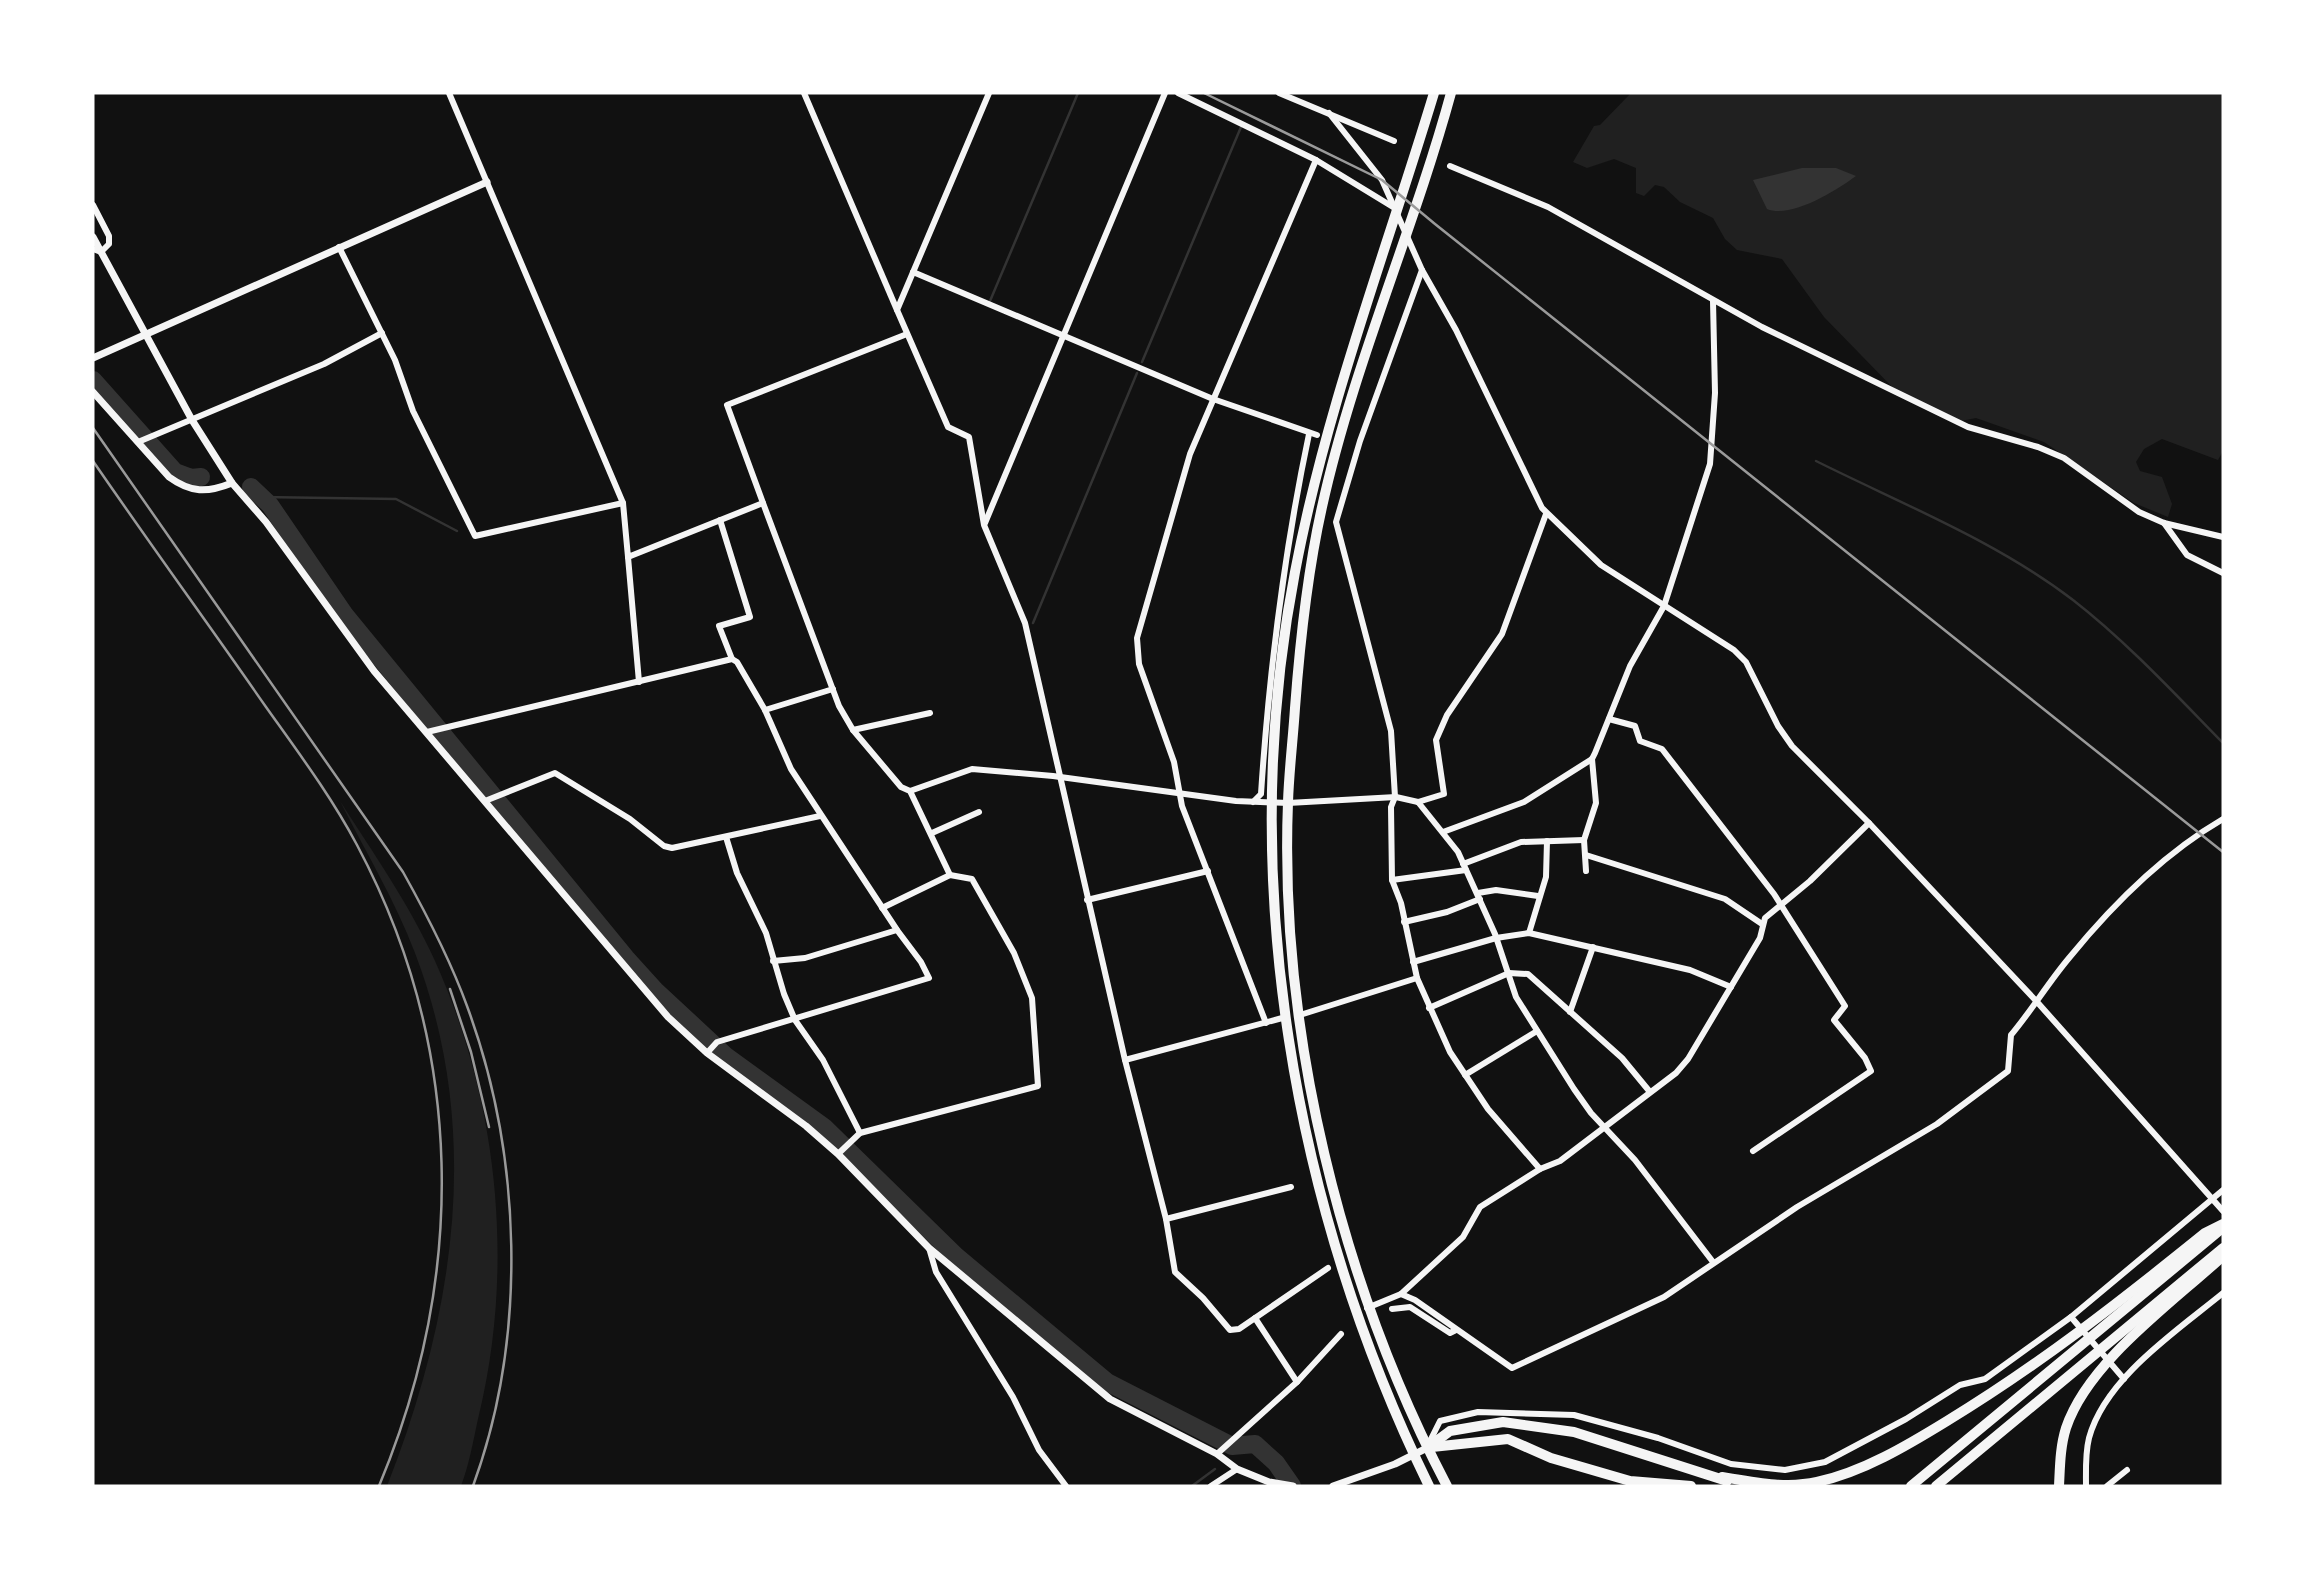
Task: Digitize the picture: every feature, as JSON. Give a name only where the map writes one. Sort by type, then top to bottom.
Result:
[{"type":"highway","points":[[1429,1486],[1356,1313],[1305,1127],[1286,1017],[1274,889],[1272,802],[1280,684],[1294,575],[1326,440],[1434,93]]},
{"type":"highway","points":[[1447,1486],[1427,1448],[1368,1308],[1324,1150],[1300,1015],[1292,948],[1288,803],[1301,635],[1322,505],[1347,415],[1451,93]]},
{"type":"highway","points":[[1427,1448],[1450,1431],[1503,1422],[1574,1432],[1722,1477],[1774,1485],[1817,1482],[1917,1439],[2018,1378],[2205,1233],[2223,1226]]},
{"type":"highway","points":[[1911,1486],[2223,1226]]},
{"type":"highway","points":[[1936,1486],[2223,1248]]},
{"type":"highway","points":[[2059,1486],[2061,1451],[2066,1429],[2081,1397],[2093,1380],[2106,1363],[2223,1256]]},
{"type":"highway","points":[[1427,1448],[1470,1440],[1508,1439],[1551,1458],[1630,1481],[1691,1486]]},
{"type":"highway","points":[[1722,1477],[1735,1486]]},
{"type":"street","points":[[449,93],[623,503],[639,682]]},
{"type":"street","points":[[804,93],[948,426],[970,437],[984,525],[1025,623],[1087,900],[1166,1219],[1178,1278],[1203,1298],[1230,1330],[1238,1329],[1328,1268]]},
{"type":"street","points":[[897,310],[989,93]]},
{"type":"street","points":[[984,525],[1165,93]]},
{"type":"street","points":[[1178,93],[1316,160],[1394,208]]},
{"type":"street","points":[[1279,93],[1394,141]]},
{"type":"street","points":[[1329,113],[1382,180],[1422,270],[1456,330],[1490,405],[1546,514],[1601,565],[1734,650],[1746,662],[1778,726],[1792,747],[1869,823],[2038,1003],[2223,1212]]},
{"type":"street","points":[[1266,1023],[1177,792],[1174,762],[1139,664],[1137,638],[1190,454],[1316,160]]},
{"type":"street","points":[[1450,166],[1548,207],[1713,301],[1968,427],[2038,447],[2064,458],[2118,500],[2164,523],[2223,537]]},
{"type":"street","points":[[93,358],[487,182]]},
{"type":"street","points":[[93,205],[108,236],[109,244],[97,250]]},
{"type":"street","points":[[93,237],[97,250],[192,421],[232,483],[266,522],[352,641],[487,800],[632,978],[687,1036],[840,1152],[929,1248],[1110,1399],[1221,1451],[1237,1469],[1274,1483],[1293,1486]]},
{"type":"street","points":[[340,247],[382,333],[413,411],[475,536],[623,503]]},
{"type":"street","points":[[1422,270],[1356,440],[1336,522],[1391,731],[1395,797],[1391,807],[1392,880],[1417,978],[1450,1052],[1488,1109],[1540,1169]]},
{"type":"street","points":[[913,272],[1061,337],[1213,399],[1313,435],[1282,584],[1266,705],[1261,794],[1253,802]]},
{"type":"street","points":[[1586,871],[1584,840],[1596,803],[1592,759],[1630,666],[1664,606],[1710,464],[1716,393],[1713,301]]},
{"type":"street","points":[[144,440],[324,364],[382,333]]},
{"type":"street","points":[[907,334],[727,405],[833,689],[853,730],[901,787],[910,791],[950,875]]},
{"type":"street","points":[[93,392],[144,440],[182,486],[209,492],[232,483]]},
{"type":"street","points":[[628,557],[763,503]]},
{"type":"street","points":[[910,791],[972,769],[1253,802],[1288,803],[1395,797],[1418,802],[1444,794],[1436,740],[1447,715],[1502,634],[1546,514]]},
{"type":"street","points":[[709,1051],[717,1042],[929,978],[922,962],[882,908],[791,769],[765,710],[746,676],[732,659],[719,626],[750,617],[720,520]]},
{"type":"street","points":[[2164,523],[2187,555],[2223,573]]},
{"type":"street","points":[[430,732],[732,659]]},
{"type":"street","points":[[765,710],[833,689]]},
{"type":"street","points":[[853,730],[930,713]]},
{"type":"street","points":[[1609,719],[1635,726],[1640,741],[1661,749],[1774,894],[1845,1006],[1834,1020],[1871,1071],[1753,1151]]},
{"type":"street","points":[[1443,832],[1524,802],[1592,759]]},
{"type":"street","points":[[487,800],[555,773],[630,819],[664,846],[672,848],[821,816]]},
{"type":"street","points":[[1418,802],[1443,832],[1464,867],[1496,938],[1516,997],[1574,1089],[1605,1129],[1635,1160],[1713,1262]]},
{"type":"street","points":[[932,833],[979,812]]},
{"type":"street","points":[[1401,1294],[1415,1300],[1505,1366],[1520,1367],[1664,1297],[1797,1206],[1852,1177],[1913,1136],[1937,1125],[2000,1080],[2011,1063],[2011,1035],[2038,1003],[2067,960],[2129,890],[2193,838],[2223,819]]},
{"type":"street","points":[[1356,1313],[1401,1294],[1463,1237],[1480,1207],[1540,1169],[1560,1161],[1676,1073],[1688,1059],[1760,938],[1762,924],[1779,905],[1810,881],[1869,823]]},
{"type":"street","points":[[726,837],[737,873],[766,933],[795,1020],[823,1060],[860,1133]]},
{"type":"street","points":[[1392,880],[1464,867],[1521,842],[1584,840]]},
{"type":"street","points":[[1529,933],[1538,896],[1546,877],[1547,841]]},
{"type":"street","points":[[1586,855],[1725,899],[1762,924]]},
{"type":"street","points":[[1087,900],[1208,871]]},
{"type":"street","points":[[840,1152],[860,1133],[1038,1086],[1031,998],[1014,953],[972,879],[950,875],[882,908]]},
{"type":"street","points":[[1404,922],[1447,912],[1496,890],[1538,896]]},
{"type":"street","points":[[774,961],[805,958],[897,930]]},
{"type":"street","points":[[1413,962],[1496,938],[1529,933],[1690,970],[1731,987]]},
{"type":"street","points":[[1570,1012],[1593,947]]},
{"type":"street","points":[[1429,1008],[1509,973],[1528,974],[1622,1058],[1650,1092]]},
{"type":"street","points":[[1300,1015],[1417,978]]},
{"type":"street","points":[[1125,1060],[1286,1017]]},
{"type":"street","points":[[1465,1075],[1537,1031]]},
{"type":"street","points":[[1166,1219],[1291,1187]]},
{"type":"street","points":[[1333,1486],[1427,1448],[1440,1421],[1478,1412],[1574,1415],[1658,1438],[1731,1464],[1769,1470],[1807,1467],[1842,1455],[1960,1385],[1985,1380],[2071,1317],[2223,1190]]},
{"type":"street","points":[[929,1248],[936,1272],[1013,1396],[1039,1450],[1066,1486]]},
{"type":"street","points":[[2086,1486],[2090,1436],[2098,1415],[2124,1379],[2223,1293]]},
{"type":"street","points":[[1392,1309],[1410,1307],[1450,1333],[1456,1330]]},
{"type":"street","points":[[2071,1317],[2124,1379]]},
{"type":"street","points":[[1255,1318],[1297,1382]]},
{"type":"street","points":[[1221,1451],[1297,1382],[1341,1334]]},
{"type":"street","points":[[1211,1486],[1237,1469]]},
{"type":"street","points":[[2107,1486],[2127,1470]]},
{"type":"shaded area","points":[[1631,93],[2223,93],[2223,451],[2218,460],[2162,439],[2144,449],[2136,462],[2140,471],[2162,477],[2172,504],[2168,517],[2134,503],[2044,442],[1976,418],[1956,422],[1898,393],[1824,317],[1782,259],[1737,250],[1725,239],[1713,218],[1680,202],[1664,187],[1655,185],[1644,196],[1636,193],[1636,168],[1614,159],[1587,168],[1573,162],[1594,126],[1600,125]]},
{"type":"shaded area","points":[[1802,168],[1836,168],[1856,176],[1801,207],[1777,211],[1767,209],[1753,180]]},
{"type":"shaded area","points":[[340,801],[403,899],[435,961],[457,1015],[474,1071],[486,1129],[498,1246],[496,1304],[489,1362],[471,1453],[461,1486],[387,1486],[411,1421],[430,1355],[444,1288],[452,1221],[454,1154],[449,1087],[436,1020],[415,953],[389,895]]},
{"type":"waterway","points":[[990,301],[1078,93]]},
{"type":"waterway","points":[[1142,362],[1241,127]]},
{"type":"waterway","points":[[1033,623],[1137,373]]},
{"type":"waterway","points":[[93,380],[175,472],[191,478],[201,477]]},
{"type":"waterway","points":[[1816,461],[1981,541],[2043,579],[2112,633],[2223,743]]},
{"type":"waterway","points":[[251,487],[270,505],[345,615],[655,990],[726,1056],[824,1127],[956,1256],[1107,1382],[1232,1446],[1255,1444],[1276,1463],[1292,1486]]},
{"type":"waterway","points":[[262,497],[396,499],[457,531]]},
{"type":"waterway","points":[[1241,1452],[1252,1451],[1269,1464],[1276,1463]]},
{"type":"waterway","points":[[1192,1486],[1215,1469]]},
{"type":"railway","points":[[1204,93],[1382,180],[2223,852]]},
{"type":"railway","points":[[93,428],[403,872],[438,938],[467,1006],[485,1063],[499,1123],[508,1184],[511,1246],[510,1307],[503,1369],[491,1428],[473,1486]]},
{"type":"railway","points":[[93,461],[336,809],[357,845],[393,922],[418,1001],[435,1081],[442,1162],[439,1244],[428,1325],[408,1406],[379,1486]]},
{"type":"railway","points":[[450,989],[471,1052],[489,1127]]}]
